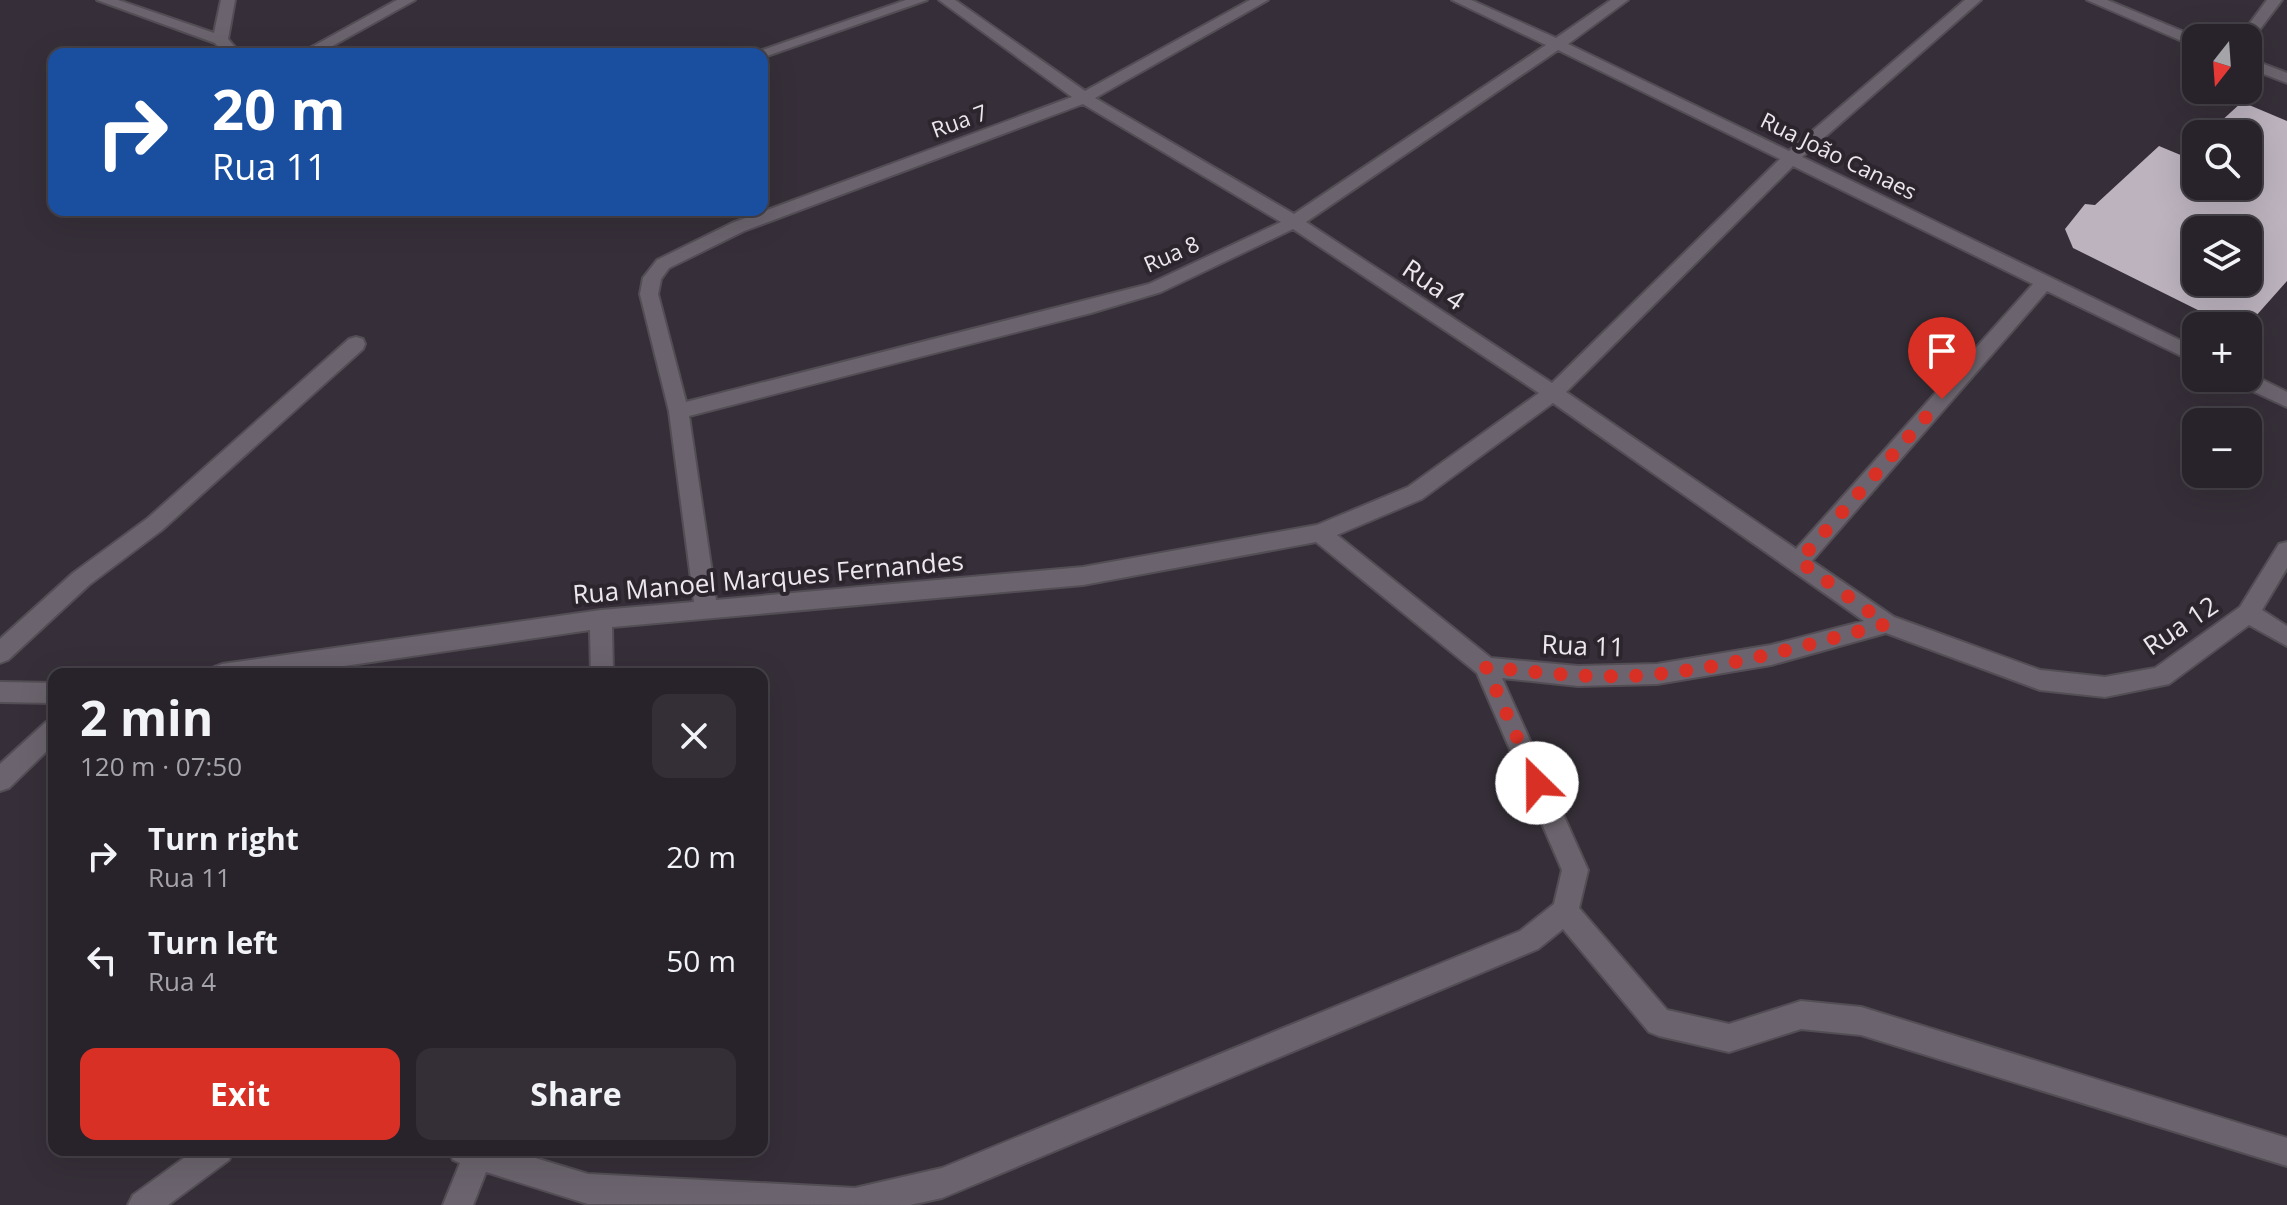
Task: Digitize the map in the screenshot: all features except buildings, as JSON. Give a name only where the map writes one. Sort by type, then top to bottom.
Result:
[{"type":"street","points":[[104,0],[220,40],[227,48]]},
{"type":"street","points":[[220,40],[228,0]]},
{"type":"street","points":[[318,48],[408,0]]},
{"type":"street","points":[[768,51],[920,0]]},
{"type":"street","name":"Rua 4","points":[[946,0],[1084,98],[1294,222],[1553,393],[1886,624]]},
{"type":"street","name":"Rua 7","points":[[768,216],[1084,98],[1261,0]]},
{"type":"street","name":"Rua João Canaes","points":[[1459,0],[1557,44],[2182,349]]},
{"type":"street","name":"Rua 8","points":[[679,411],[1142,292],[1294,222],[1359,181],[1621,0]]},
{"type":"street","name":"Rua Manoel Marques Fernandes","points":[[263,668],[601,619],[1083,576],[1320,533],[1415,493],[1553,393],[1791,158],[1974,0]]},
{"type":"street","points":[[2094,0],[2182,36]]},
{"type":"street","points":[[2257,24],[2275,0]]},
{"type":"street","points":[[2262,68],[2287,78]]},
{"type":"street","points":[[732,216],[738,227]]},
{"type":"street","name":"Rua 7","points":[[679,411],[649,294],[652,278],[663,264],[768,216]]},
{"type":"street","points":[[1799,561],[2044,283]]},
{"type":"street","points":[[0,653],[81,579],[155,524],[356,344]]},
{"type":"street","points":[[2262,388],[2287,400]]},
{"type":"street","points":[[679,411],[706,608]]},
{"type":"street","points":[[489,1156],[588,1189],[855,1204],[942,1183],[1529,940],[1565,911],[1575,870],[1486,667],[1320,533]]},
{"type":"street","name":"Rua 12","points":[[1886,624],[2040,680],[2105,687],[2161,677],[2248,613],[2287,550]]},
{"type":"street","points":[[2248,613],[2287,637]]},
{"type":"street","points":[[601,619],[602,668]]},
{"type":"street","name":"Rua 11","points":[[1486,667],[1578,676],[1657,674],[1771,655],[1886,624]]},
{"type":"street","points":[[0,692],[48,693]]},
{"type":"street","points":[[0,780],[48,735]]},
{"type":"street","points":[[1565,911],[1659,1022],[1729,1038],[1801,1015],[1861,1021],[2287,1152]]},
{"type":"street","points":[[143,1205],[211,1156]]},
{"type":"street","points":[[458,1205],[473,1156]]},
{"type":"route","points":[[1537,783],[1486,667],[1578,676],[1657,674],[1771,655],[1886,624],[1799,561],[1942,399]]}]
